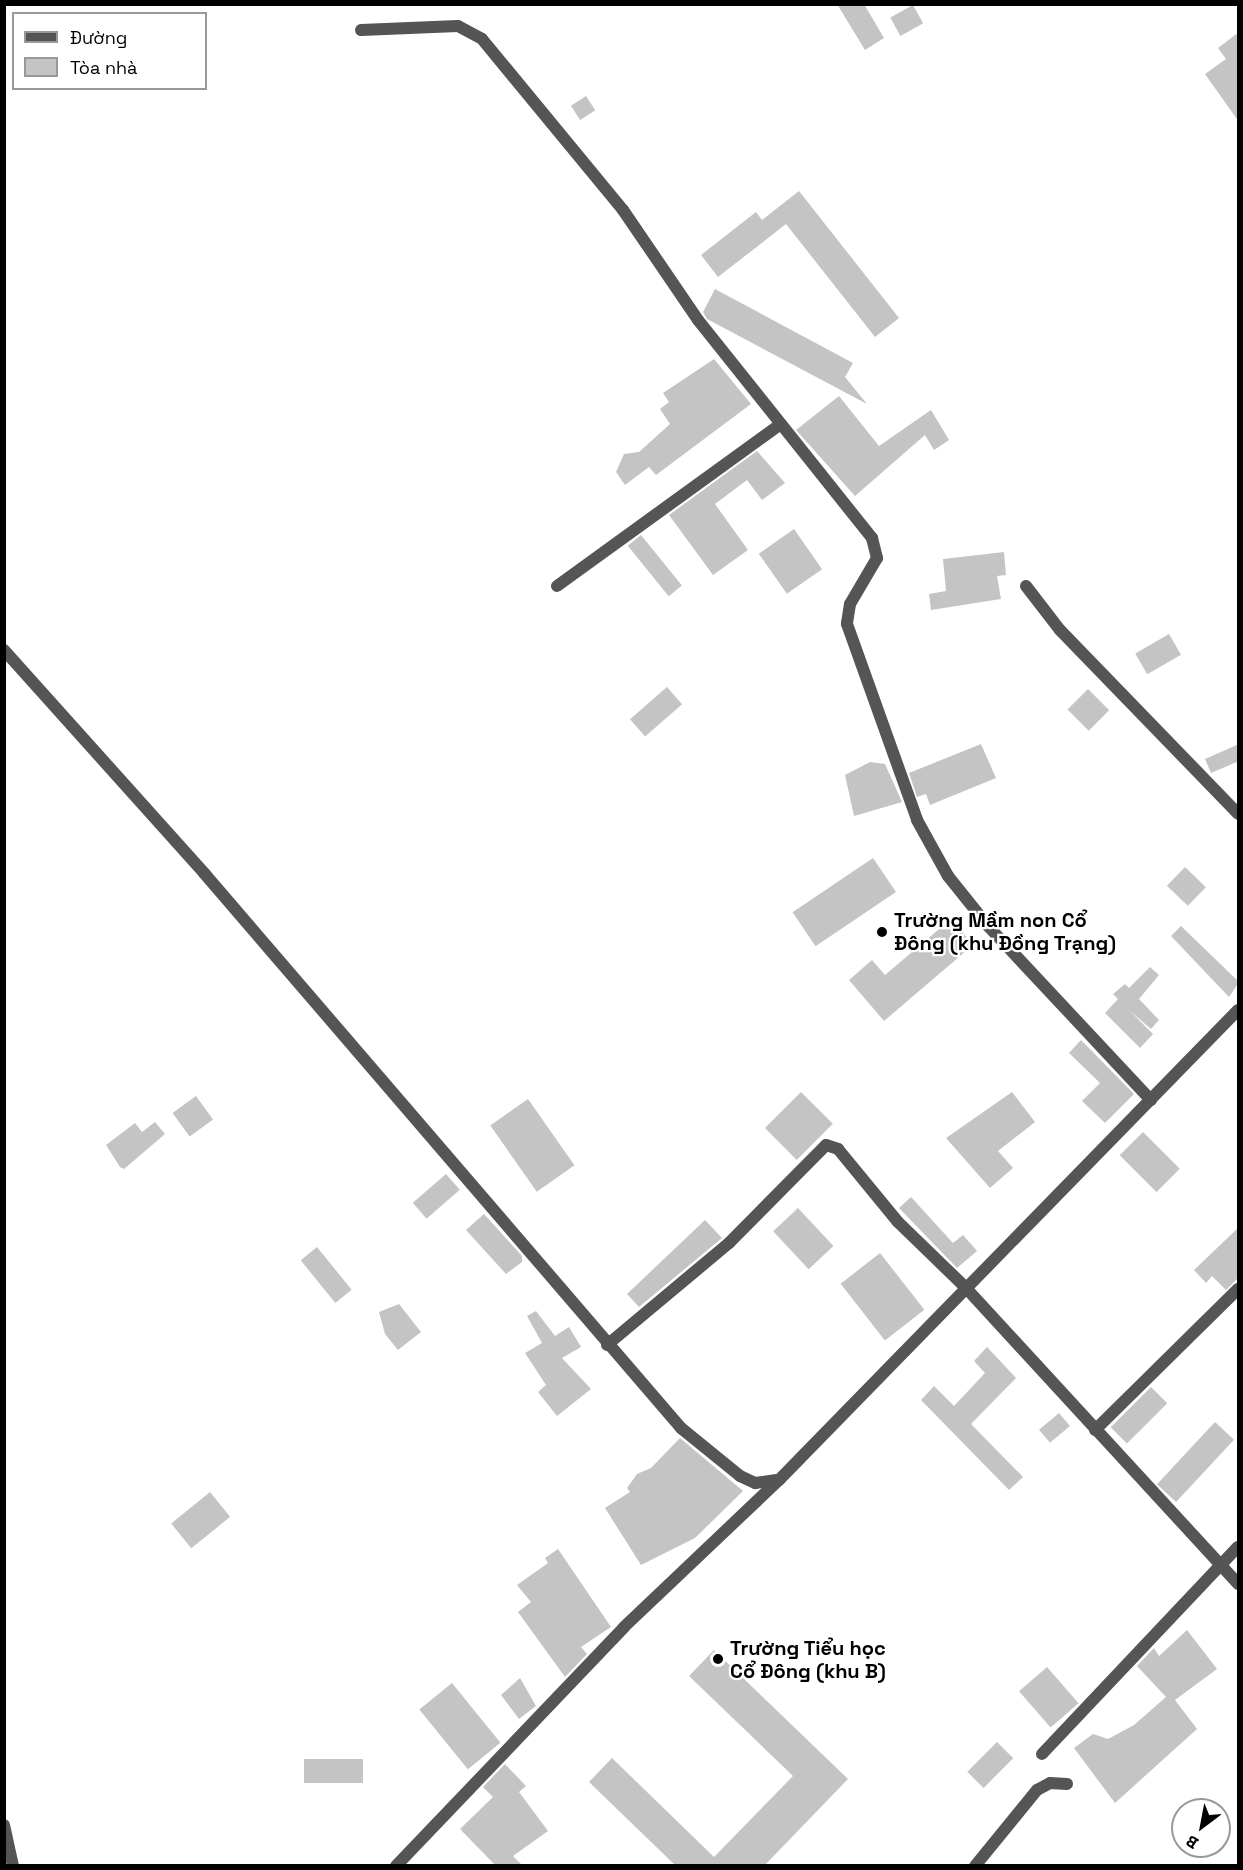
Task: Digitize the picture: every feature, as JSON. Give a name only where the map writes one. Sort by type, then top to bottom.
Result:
[{"type":"street","points":[[361,30],[459,26],[482,39],[623,210],[698,320],[778,426],[877,550],[875,566],[850,604],[848,624],[917,820],[948,876],[989,927],[1151,1100]]},
{"type":"street","points":[[557,586],[778,426]]},
{"type":"street","points":[[1026,586],[1060,630],[1239,814]]},
{"type":"street","points":[[4,651],[204,873],[607,1345],[681,1428],[740,1476],[755,1483],[779,1480]]},
{"type":"street","points":[[396,1866],[624,1627],[779,1480],[1239,1010]]},
{"type":"street","points":[[607,1345],[729,1243],[826,1145],[838,1149],[898,1222],[966,1288],[1220,1567],[1239,1584]]},
{"type":"street","points":[[1095,1430],[1239,1289]]},
{"type":"street","points":[[1042,1754],[1239,1547]]},
{"type":"street","points":[[975,1866],[1037,1790],[1050,1783],[1066,1784]]},
{"type":"street","points":[[4,1825],[14,1866]]},
{"type":"building","points":[[837,4],[864,4],[884,38],[865,50]]},
{"type":"building","points":[[913,5],[923,23],[900,36],[890,18]]},
{"type":"building","points":[[1239,32],[1239,122],[1205,74],[1226,59],[1218,48]]},
{"type":"building","points":[[586,96],[595,110],[580,120],[571,106]]},
{"type":"building","points":[[799,191],[899,318],[875,337],[786,224],[718,277],[701,255],[756,212],[762,220]]},
{"type":"building","points":[[715,289],[853,363],[845,377],[867,404],[707,319],[703,312]]},
{"type":"building","points":[[714,359],[751,404],[656,475],[649,467],[625,485],[616,472],[624,454],[639,452],[670,424],[660,409],[669,402],[663,393]]},
{"type":"building","points":[[839,396],[879,446],[931,410],[949,440],[934,450],[925,435],[855,496],[796,430]]},
{"type":"building","points":[[757,451],[785,483],[762,500],[747,480],[715,504],[748,550],[713,575],[669,515]]},
{"type":"building","points":[[794,529],[822,569],[787,594],[759,554]]},
{"type":"building","points":[[641,535],[682,586],[669,596],[628,546]]},
{"type":"building","points":[[1004,552],[1006,575],[997,576],[1001,599],[931,610],[929,594],[946,591],[943,559]]},
{"type":"building","points":[[1169,634],[1181,655],[1147,674],[1135,654]]},
{"type":"building","points":[[667,687],[682,704],[645,737],[630,719]]},
{"type":"building","points":[[1088,689],[1109,710],[1089,731],[1067,710]]},
{"type":"building","points":[[981,744],[996,778],[930,805],[926,794],[917,797],[909,773]]},
{"type":"building","points":[[1239,744],[1239,761],[1211,773],[1205,759]]},
{"type":"building","points":[[870,762],[885,764],[902,802],[854,816],[845,775]]},
{"type":"building","points":[[873,858],[896,892],[816,946],[793,912]]},
{"type":"building","points":[[1185,867],[1206,887],[1188,906],[1167,886]]},
{"type":"building","points":[[951,919],[973,945],[884,1021],[849,980],[872,960],[885,975]]},
{"type":"building","points":[[1181,926],[1239,982],[1229,997],[1171,936]]},
{"type":"building","points":[[1150,967],[1159,975],[1139,999],[1159,1020],[1151,1029],[1130,1011],[1153,1034],[1140,1048],[1105,1013],[1118,999],[1113,994],[1125,984],[1129,988]]},
{"type":"building","points":[[1081,1040],[1134,1094],[1105,1123],[1082,1101],[1100,1083],[1069,1053]]},
{"type":"building","points":[[801,1092],[833,1124],[797,1160],[765,1128]]},
{"type":"building","points":[[1012,1092],[1035,1122],[998,1151],[1013,1168],[990,1188],[946,1138]]},
{"type":"building","points":[[196,1096],[213,1119],[190,1137],[173,1113]]},
{"type":"building","points":[[528,1099],[574,1165],[537,1192],[490,1125]]},
{"type":"building","points":[[155,1122],[165,1134],[124,1169],[120,1167],[106,1145],[135,1123],[142,1132]]},
{"type":"building","points":[[1143,1132],[1180,1169],[1156,1192],[1120,1155]]},
{"type":"building","points":[[446,1174],[460,1190],[427,1219],[413,1203]]},
{"type":"building","points":[[911,1197],[953,1243],[963,1235],[977,1251],[957,1268],[899,1208]]},
{"type":"building","points":[[798,1208],[833,1246],[809,1269],[773,1231]]},
{"type":"building","points":[[484,1214],[522,1256],[522,1262],[506,1274],[466,1230]]},
{"type":"building","points":[[705,1220],[722,1238],[639,1307],[627,1294]]},
{"type":"building","points":[[1239,1227],[1239,1277],[1226,1290],[1212,1276],[1206,1283],[1194,1270]]},
{"type":"building","points":[[317,1247],[352,1290],[335,1303],[301,1260]]},
{"type":"building","points":[[880,1253],[924,1310],[885,1341],[841,1284]]},
{"type":"building","points":[[399,1304],[421,1332],[398,1350],[385,1334],[379,1312]]},
{"type":"building","points":[[536,1311],[555,1336],[569,1327],[581,1347],[562,1358],[591,1389],[557,1416],[538,1392],[546,1385],[525,1353],[542,1343],[527,1316]]},
{"type":"building","points":[[987,1347],[1016,1378],[971,1424],[1023,1477],[1009,1490],[921,1400],[934,1386],[954,1406],[985,1373],[974,1361]]},
{"type":"building","points":[[1151,1387],[1167,1403],[1127,1444],[1111,1427]]},
{"type":"building","points":[[1059,1413],[1070,1426],[1050,1443],[1039,1430]]},
{"type":"building","points":[[1215,1422],[1234,1440],[1176,1502],[1157,1484]]},
{"type":"building","points":[[680,1438],[743,1491],[695,1538],[641,1565],[605,1508],[630,1492],[627,1488],[637,1474],[651,1468]]},
{"type":"building","points":[[210,1492],[230,1517],[191,1548],[171,1523]]},
{"type":"building","points":[[558,1549],[611,1627],[581,1647],[587,1654],[565,1677],[518,1612],[531,1602],[517,1585],[548,1563],[545,1558]]},
{"type":"building","points":[[1187,1630],[1217,1669],[1175,1700],[1197,1729],[1115,1803],[1074,1748],[1093,1734],[1108,1739],[1134,1725],[1166,1697],[1137,1666],[1154,1648],[1159,1656]]},
{"type":"building","points":[[714,1650],[848,1779],[764,1866],[676,1866],[589,1782],[612,1758],[714,1857],[793,1776],[689,1676]]},
{"type":"building","points":[[1047,1667],[1078,1703],[1051,1728],[1019,1691]]},
{"type":"building","points":[[520,1678],[536,1706],[519,1719],[501,1695]]},
{"type":"building","points":[[452,1683],[500,1743],[468,1769],[419,1709]]},
{"type":"building","points":[[997,1742],[1013,1758],[984,1788],[967,1772]]},
{"type":"building","points":[[304,1759],[363,1759],[363,1783],[304,1783]]},
{"type":"building","points":[[505,1764],[526,1786],[519,1792],[548,1831],[513,1856],[523,1866],[496,1866],[460,1829],[493,1797],[483,1787]]},
{"type":"place","name":"Trường Mầm non Cổ Đông (khu Đồng Trạng)","points":[[882,932]]},
{"type":"place","name":"Trường Tiểu học Cổ Đông (khu B)","points":[[718,1659]]}]
